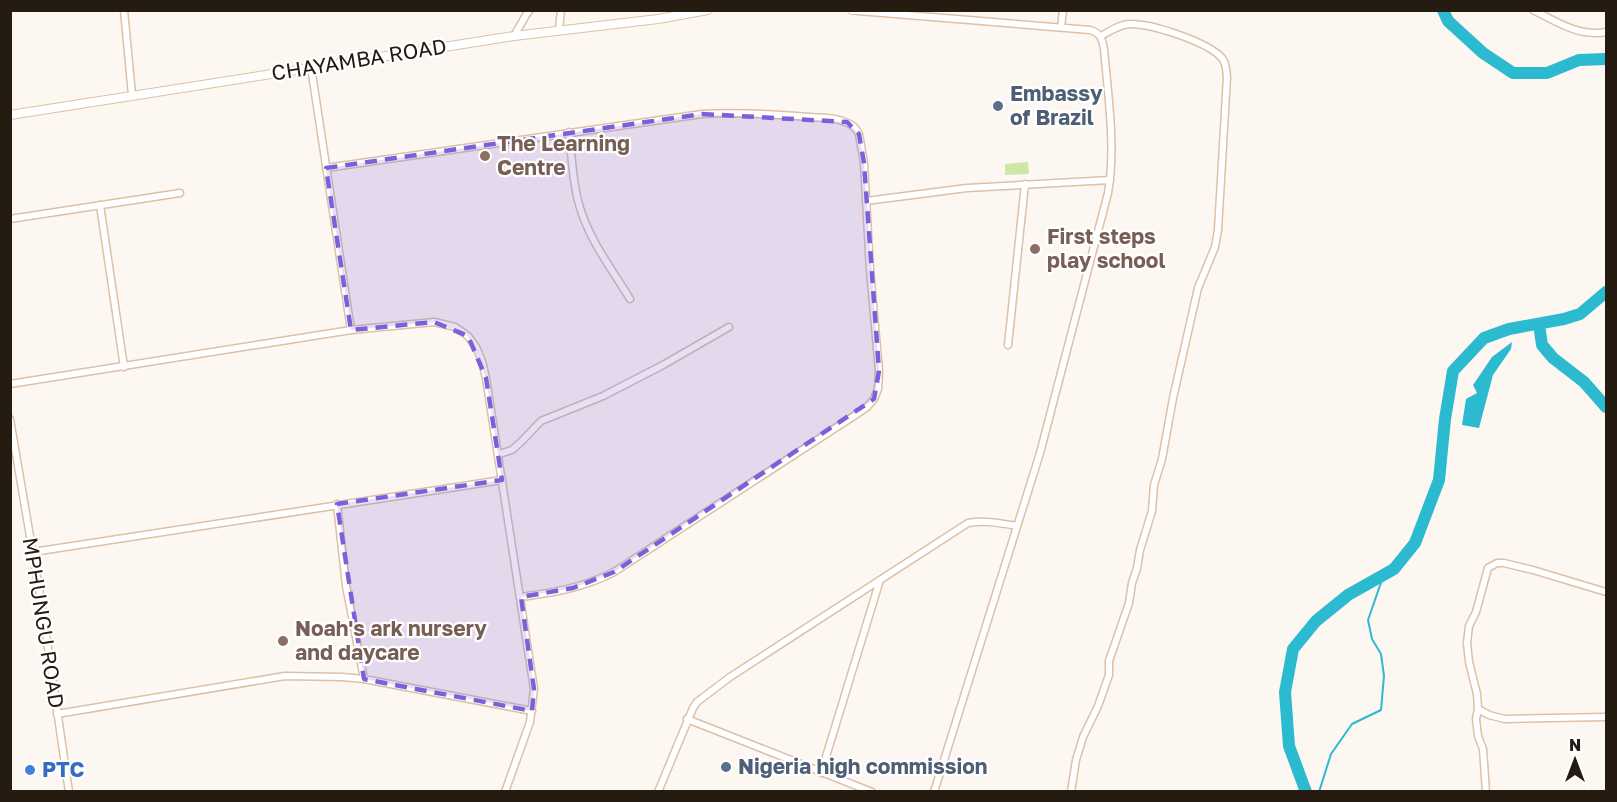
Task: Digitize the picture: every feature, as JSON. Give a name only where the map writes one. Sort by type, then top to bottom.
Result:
[{"type":"street","points":[[124,10],[132,95]]},
{"type":"street","points":[[514,36],[530,10]]},
{"type":"street","points":[[559,30],[561,10]]},
{"type":"street","name":"CHAYAMBA ROAD","points":[[10,115],[514,36],[708,10]]},
{"type":"street","points":[[852,10],[1090,30],[1101,36],[1104,49],[1112,147],[1110,180],[1099,230],[1040,453],[934,792]]},
{"type":"street","points":[[1061,27],[1063,10]]},
{"type":"street","points":[[1533,10],[1569,29],[1581,32],[1606,32]]},
{"type":"street","points":[[1071,792],[1076,760],[1083,737],[1098,706],[1109,675],[1109,661],[1129,603],[1140,550],[1152,511],[1154,485],[1198,288],[1215,247],[1219,220],[1227,77],[1224,61],[1220,56],[1168,30],[1131,24],[1116,27],[1101,36]]},
{"type":"street","points":[[311,67],[351,330]]},
{"type":"street","points":[[326,168],[569,132],[726,112],[842,120],[856,130],[860,139],[864,164],[879,371],[877,394],[872,403],[614,572],[596,581],[573,588],[521,597]]},
{"type":"street","points":[[569,132],[581,213],[592,239],[630,299]]},
{"type":"street","points":[[866,201],[958,189],[1110,180]]},
{"type":"street","points":[[1008,345],[1025,184]]},
{"type":"street","points":[[10,219],[180,193]]},
{"type":"street","points":[[100,205],[124,367]]},
{"type":"street","points":[[10,384],[351,330],[434,322],[455,327],[468,336],[482,361],[499,454],[534,689],[530,722],[507,791]]},
{"type":"street","points":[[499,454],[512,450],[541,421],[603,396],[729,327]]},
{"type":"street","name":"MPHUNGU ROAD","points":[[10,419],[33,552],[69,792]]},
{"type":"street","points":[[33,552],[502,480]]},
{"type":"street","points":[[337,504],[346,586],[364,679]]},
{"type":"street","points":[[658,792],[687,719],[697,702],[730,677],[968,523],[994,521],[1017,526]]},
{"type":"street","points":[[1486,792],[1483,749],[1478,736],[1476,720],[1477,694],[1469,662],[1468,634],[1488,568],[1497,563],[1504,563],[1606,592]]},
{"type":"street","points":[[821,773],[880,579]]},
{"type":"street","points":[[57,714],[285,676],[364,679],[532,711]]},
{"type":"street","points":[[1478,709],[1489,715],[1505,719],[1606,717]]},
{"type":"street","points":[[687,719],[872,792]]},
{"type":"highlighted area","points":[[702,114],[847,122],[859,134],[864,163],[879,371],[874,399],[614,572],[573,588],[521,597],[534,689],[532,711],[364,679],[337,504],[502,480],[486,378],[468,336],[434,322],[351,330],[326,168]]},
{"type":"green space","points":[[1028,162],[1029,174],[1005,175],[1005,164]]},
{"type":"water","points":[[1512,342],[1511,349],[1493,375],[1479,428],[1462,425],[1466,399],[1477,393],[1473,385],[1492,357]]},
{"type":"waterway","points":[[1443,10],[1448,21],[1483,53],[1513,73],[1547,73],[1579,60],[1606,59]]},
{"type":"waterway","points":[[1306,792],[1289,746],[1285,692],[1293,649],[1316,621],[1348,595],[1394,569],[1415,543],[1439,480],[1445,419],[1453,371],[1484,338],[1509,329],[1580,314],[1606,292]]},
{"type":"waterway","points":[[1539,324],[1542,345],[1553,358],[1584,382],[1606,407]]},
{"type":"waterway","points":[[1319,792],[1331,754],[1352,724],[1381,710],[1384,676],[1381,654],[1372,639],[1368,620],[1384,574]]},
{"type":"place","name":"Embassy of Brazil","points":[[998,106]]},
{"type":"place","name":"The Learning Centre","points":[[485,156]]},
{"type":"place","name":"First steps play school","points":[[1035,249]]},
{"type":"place","name":"Noah's ark nursery and daycare","points":[[283,641]]},
{"type":"place","name":"Nigeria high commission","points":[[726,767]]},
{"type":"place","name":"PTC","points":[[30,770]]}]
